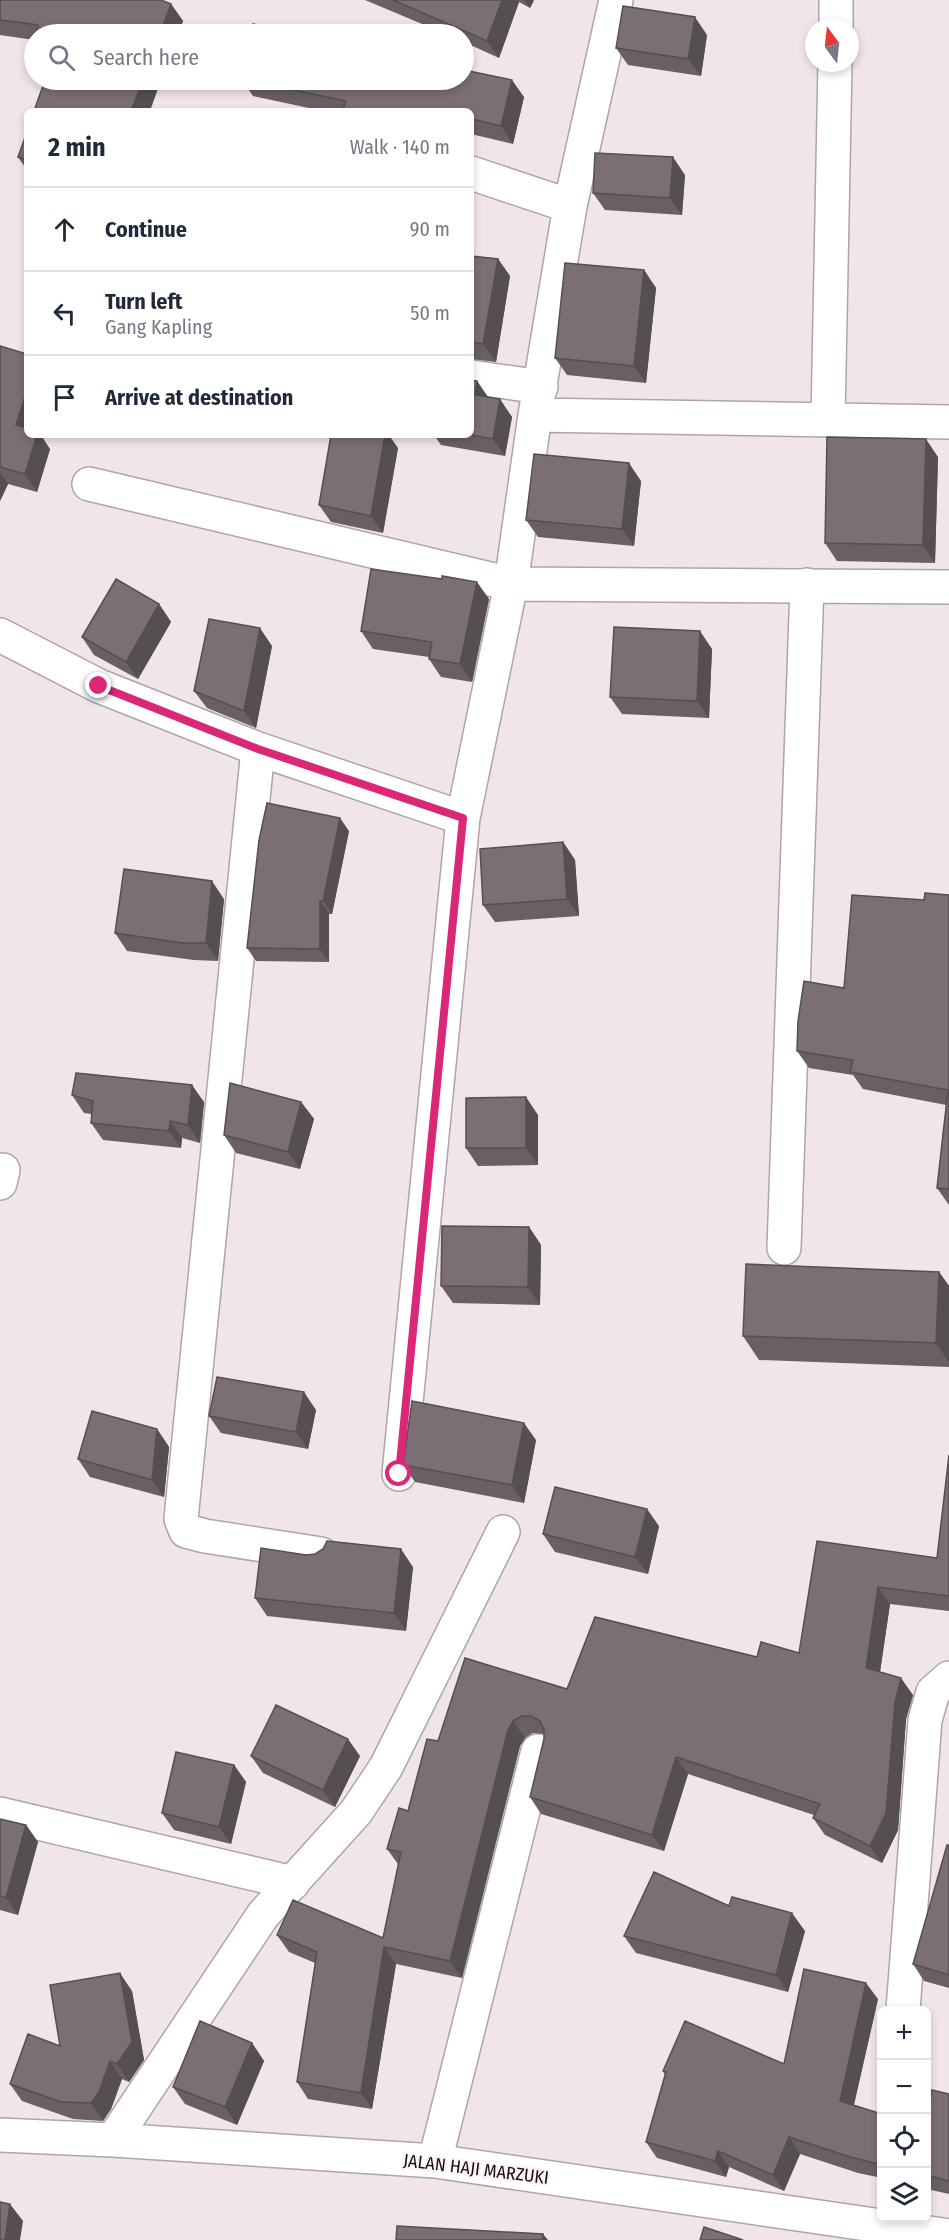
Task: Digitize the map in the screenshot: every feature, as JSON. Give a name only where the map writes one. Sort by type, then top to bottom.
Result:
[{"type":"street","points":[[399,1474],[463,818],[511,584],[570,206],[616,0]]},
{"type":"street","points":[[836,0],[836,18]]},
{"type":"street","points":[[828,420],[835,72]]},
{"type":"street","points":[[474,174],[570,206]]},
{"type":"street","points":[[474,378],[538,401],[828,420],[949,422]]},
{"type":"street","points":[[89,484],[511,584],[949,587]]},
{"type":"street","points":[[784,1248],[807,585]]},
{"type":"street","points":[[0,635],[99,686],[258,749],[463,818]]},
{"type":"street","points":[[258,749],[181,1519],[186,1531],[205,1536],[321,1554]]},
{"type":"street","points":[[113,2140],[263,1915],[356,1812],[386,1767],[503,1532]]},
{"type":"street","points":[[903,2006],[925,1720],[933,1692],[949,1678]]},
{"type":"street","points":[[435,2161],[538,1751]]},
{"type":"street","points":[[0,1814],[293,1883]]},
{"type":"street","name":"JALAN HAJI MARZUKI","points":[[0,2135],[435,2161],[887,2229],[949,2236]]},
{"type":"building","points":[[0,0],[161,0],[171,4],[164,24],[30,24],[0,20]]},
{"type":"building","points":[[393,0],[502,0],[487,41],[474,35],[474,24],[448,24]]},
{"type":"building","points":[[623,6],[695,17],[688,59],[616,48]]},
{"type":"building","points":[[474,72],[512,80],[501,126],[474,120],[474,108],[343,108],[346,101],[294,90],[474,90]]},
{"type":"building","points":[[41,90],[139,90],[132,108],[35,108]]},
{"type":"building","points":[[24,140],[24,159],[18,157]]},
{"type":"building","points":[[595,153],[673,157],[670,198],[593,193]]},
{"type":"building","points":[[474,256],[498,259],[483,344],[474,342]]},
{"type":"building","points":[[565,263],[644,270],[634,366],[555,358]]},
{"type":"building","points":[[0,346],[24,353],[24,400],[16,425],[24,427],[24,438],[36,438],[25,474],[0,467]]},
{"type":"building","points":[[474,380],[477,381],[475,395],[500,399],[493,439],[474,436]]},
{"type":"building","points":[[827,437],[926,439],[923,545],[825,543]]},
{"type":"building","points":[[330,438],[384,438],[371,516],[319,505]]},
{"type":"building","points":[[534,454],[629,463],[622,529],[526,520]]},
{"type":"building","points":[[371,569],[477,582],[460,664],[429,659],[432,642],[361,631]]},
{"type":"building","points":[[116,579],[159,604],[126,662],[82,637]]},
{"type":"building","points":[[209,619],[260,628],[244,711],[194,691]]},
{"type":"building","points":[[614,627],[700,631],[697,701],[610,697]]},
{"type":"building","points":[[267,803],[340,818],[323,901],[320,901],[320,949],[247,948],[259,840]]},
{"type":"building","points":[[563,842],[567,899],[483,905],[480,849]]},
{"type":"building","points":[[124,869],[212,881],[206,943],[182,943],[115,933]]},
{"type":"building","points":[[925,893],[949,895],[949,1189],[937,1188],[948,1090],[850,1072],[853,1060],[797,1051],[798,1021],[804,981],[844,988],[852,895],[924,900]]},
{"type":"building","points":[[76,1073],[192,1085],[188,1125],[170,1121],[169,1131],[91,1123],[93,1101],[72,1095]]},
{"type":"building","points":[[230,1083],[301,1102],[288,1152],[224,1135]]},
{"type":"building","points":[[526,1097],[526,1148],[466,1148],[466,1098]]},
{"type":"building","points":[[442,1226],[529,1227],[528,1287],[441,1286]]},
{"type":"building","points":[[746,1264],[939,1272],[936,1343],[743,1336]]},
{"type":"building","points":[[217,1377],[304,1392],[296,1432],[209,1416]]},
{"type":"building","points":[[412,1401],[524,1423],[512,1485],[403,1465]]},
{"type":"building","points":[[92,1411],[157,1429],[152,1480],[78,1459]]},
{"type":"building","points":[[949,1455],[949,1596],[878,1587],[866,1668],[901,1678],[895,1702],[886,1813],[870,1846],[813,1818],[820,1804],[676,1757],[652,1835],[530,1797],[544,1739],[544,1730],[540,1721],[531,1716],[522,1716],[513,1721],[508,1730],[450,1961],[384,1947],[361,2093],[297,2082],[317,1952],[277,1935],[293,1900],[383,1938],[401,1852],[387,1849],[399,1808],[408,1811],[427,1739],[438,1741],[465,1658],[567,1689],[595,1617],[757,1657],[761,1642],[799,1653],[817,1541],[937,1558]]},
{"type":"building","points":[[555,1487],[647,1509],[635,1557],[543,1534]]},
{"type":"building","points":[[327,1541],[401,1549],[394,1613],[255,1598],[261,1548],[306,1555],[315,1554],[323,1549]]},
{"type":"building","points":[[276,1705],[348,1739],[323,1790],[251,1756]]},
{"type":"building","points":[[176,1752],[234,1765],[219,1827],[162,1813]]},
{"type":"building","points":[[0,1819],[26,1825],[6,1898],[0,1896]]},
{"type":"building","points":[[947,1845],[949,1845],[949,1975],[913,1964]]},
{"type":"building","points":[[654,1872],[729,1906],[732,1897],[792,1913],[776,1975],[624,1936]]},
{"type":"building","points":[[804,1969],[866,1983],[840,2101],[877,2112],[877,2164],[789,2137],[773,2175],[718,2151],[715,2161],[646,2142],[666,2072],[663,2071],[685,2021],[784,2064]]},
{"type":"building","points":[[120,1973],[132,2042],[117,2064],[110,2061],[99,2092],[91,2103],[61,2102],[10,2084],[28,2034],[60,2046],[50,1985]]},
{"type":"building","points":[[200,2021],[252,2043],[225,2107],[173,2087]]},
{"type":"building","points":[[932,2090],[949,2094],[949,2181],[931,2176]]},
{"type":"building","points":[[0,2202],[10,2204],[5,2240],[0,2240]]},
{"type":"building","points":[[397,2226],[543,2234],[543,2240],[396,2240]]},
{"type":"building","points":[[704,2227],[743,2240],[700,2240]]},
{"type":"route","points":[[99,686],[258,749],[463,818],[399,1474]]}]
